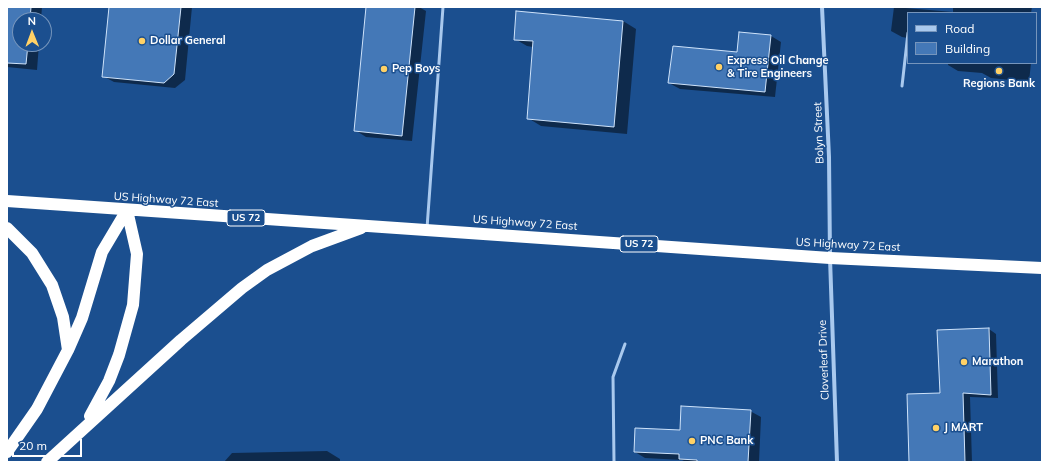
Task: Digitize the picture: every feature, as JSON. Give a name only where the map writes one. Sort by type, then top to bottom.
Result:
[{"type":"highway","name":"US Highway 72 East","points":[[7,201],[830,258],[1042,268]]},
{"type":"highway","points":[[7,452],[37,409],[68,350],[93,285],[102,252],[127,210]]},
{"type":"highway","points":[[82,429],[97,406],[120,355],[133,305],[137,254],[127,210]]},
{"type":"highway","points":[[47,462],[82,429],[242,288],[267,270],[312,246],[366,226]]},
{"type":"highway","points":[[7,228],[32,253],[52,285],[63,317],[68,350]]},
{"type":"street","name":"Bolyn Street","points":[[822,7],[829,157],[830,258]]},
{"type":"street","name":"Cloverleaf Drive","points":[[830,258],[837,462]]},
{"type":"lane","points":[[427,230],[442,7]]},
{"type":"lane","points":[[902,86],[907,42]]},
{"type":"lane","points":[[614,462],[613,377],[625,344]]},
{"type":"building","points":[[7,7],[31,7],[31,12],[12,12],[12,52],[27,52],[26,64],[7,63]]},
{"type":"building","name":"Dollar General","points":[[109,7],[181,7],[174,74],[164,83],[102,77]]},
{"type":"building","name":"Pep Boys","points":[[366,7],[415,7],[402,136],[354,131]]},
{"type":"building","points":[[516,11],[623,21],[614,127],[527,119],[533,41],[514,40]]},
{"type":"building","name":"Express Oil Change & Tire Engineers","points":[[739,32],[771,35],[765,92],[668,83],[673,46],[737,52]]},
{"type":"building","points":[[989,328],[991,395],[963,393],[965,462],[909,462],[907,394],[940,393],[937,330]]},
{"type":"building","name":"PNC Bank","points":[[681,406],[751,410],[748,462],[697,462],[697,460],[679,459],[679,454],[634,452],[635,428],[680,430]]},
{"type":"place","name":"Dollar General","points":[[142,41]]},
{"type":"place","name":"Express Oil Change & Tire Engineers","points":[[719,67]]},
{"type":"place","name":"Pep Boys","points":[[384,69]]},
{"type":"place","name":"Regions Bank","points":[[999,71]]},
{"type":"place","name":"Marathon","points":[[964,362]]},
{"type":"place","name":"J MART","points":[[936,428]]},
{"type":"place","name":"PNC Bank","points":[[692,441]]}]
